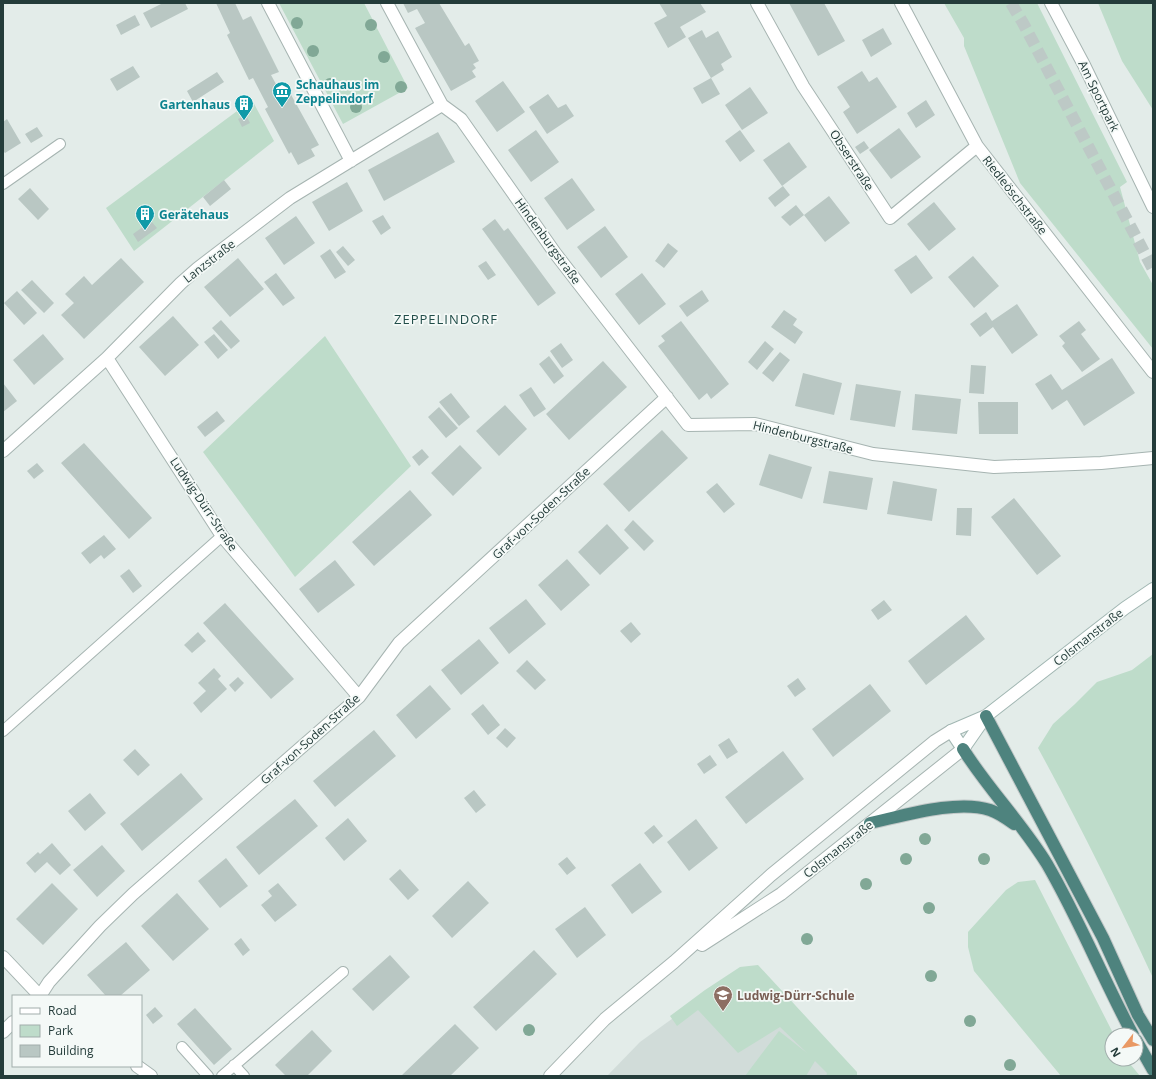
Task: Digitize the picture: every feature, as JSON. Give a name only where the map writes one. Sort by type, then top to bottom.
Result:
[{"type":"highway","points":[[986,716],[1006,758],[1103,938],[1138,1015],[1153,1040]]},
{"type":"highway","points":[[962,749],[978,773],[1029,836],[1047,865],[1129,1027]]},
{"type":"highway","points":[[870,823],[935,809],[974,807],[989,810],[1005,817],[1029,836]]},
{"type":"highway","points":[[1144,1054],[1153,1070]]},
{"type":"street","points":[[268,3],[351,161]]},
{"type":"street","points":[[387,3],[442,105]]},
{"type":"street","name":"Obserstraße","points":[[757,3],[803,86],[890,218],[977,146]]},
{"type":"street","name":"Riedleöschstraße","points":[[901,3],[977,146],[1153,372]]},
{"type":"street","name":"Am Sportpark","points":[[1050,3],[1084,64],[1153,207]]},
{"type":"street","name":"Lanzstraße","points":[[3,451],[107,358],[180,283],[198,268],[290,198],[442,105]]},
{"type":"street","name":"Hindenburgstraße","points":[[442,105],[461,120],[555,253],[688,425],[755,424],[873,454],[994,467],[1101,463],[1153,458]]},
{"type":"street","name":"Am Sportpark","points":[[1145,190],[1153,203]]},
{"type":"street","name":"Ludwig-Dürr-Straße","points":[[107,358],[222,536],[359,697]]},
{"type":"street","name":"Graf-von-Soden-Straße","points":[[41,995],[49,982],[100,926],[133,894],[359,697],[399,644],[667,397]]},
{"type":"street","name":"Colsmanstraße","points":[[550,1076],[605,1019],[674,962],[771,875],[935,741],[951,731],[986,716],[1125,608],[1153,589]]},
{"type":"street","name":"Colsmanstraße","points":[[674,962],[781,894],[962,749],[986,716]]},
{"type":"street","points":[[951,731],[962,749]]},
{"type":"street","points":[[3,957],[39,995]]},
{"type":"street","points":[[3,1032],[12,1023]]},
{"type":"street","points":[[139,1067],[151,1076]]},
{"type":"lane","points":[[3,184],[60,144]]},
{"type":"lane","points":[[3,731],[222,536]]},
{"type":"lane","points":[[222,1076],[343,972]]},
{"type":"lane","points":[[182,1047],[208,1076]]},
{"type":"lane","points":[[234,1065],[244,1076]]},
{"type":"shaded area","name":"Ludwig-Dürr-Schule","points":[[723,982],[852,1076],[607,1076],[640,1042]]},
{"type":"green space","points":[[279,3],[364,3],[408,88],[343,124]]},
{"type":"green space","points":[[944,3],[1037,3],[1127,182],[1120,187],[1140,262],[1153,285],[1153,349],[1020,183],[964,46],[964,38]]},
{"type":"green space","points":[[1098,3],[1153,3],[1153,110],[1122,61]]},
{"type":"green space","points":[[252,100],[274,141],[134,251],[106,208]]},
{"type":"green space","points":[[325,336],[411,466],[295,577],[203,452]]},
{"type":"green space","points":[[1153,654],[1153,978],[1097,862],[1038,748],[1053,724],[1097,682],[1132,670]]},
{"type":"green space","points":[[1035,880],[1110,1027],[1104,1027],[1104,1067],[1133,1067],[1140,1076],[1061,1076],[974,971],[968,947],[968,932],[1006,890],[1018,882]]},
{"type":"green space","points":[[758,965],[857,1072],[857,1076],[826,1076],[827,1073],[815,1061],[806,1076],[745,1076],[779,1031],[807,1053],[780,1027],[738,1053],[698,1010],[677,1026],[670,1016],[705,990],[740,967]]},
{"type":"building","points":[[163,3],[185,3],[188,9],[151,28],[143,13]]},
{"type":"building","points":[[216,3],[235,3],[243,20],[251,16],[279,72],[271,75],[282,95],[289,91],[319,145],[311,149],[315,156],[298,165],[291,152],[289,154],[265,109],[268,107],[253,78],[249,80],[227,35],[230,33]]},
{"type":"building","points":[[403,3],[439,3],[465,46],[469,43],[479,61],[473,64],[476,68],[472,71],[476,77],[451,91],[415,28],[425,23],[417,9],[408,13]]},
{"type":"building","points":[[659,3],[700,3],[706,12],[680,27],[686,37],[668,48],[654,23],[667,16]]},
{"type":"building","points":[[789,3],[824,3],[845,41],[818,56]]},
{"type":"building","points":[[135,15],[140,25],[121,35],[116,25]]},
{"type":"building","points":[[883,28],[892,44],[871,57],[862,40]]},
{"type":"building","points":[[702,30],[706,38],[718,31],[732,57],[721,64],[724,70],[711,78],[688,38]]},
{"type":"building","points":[[133,66],[140,77],[117,91],[110,79]]},
{"type":"building","points":[[862,71],[869,82],[877,77],[897,107],[857,134],[843,112],[850,107],[837,87]]},
{"type":"building","points":[[217,72],[224,82],[193,102],[187,91]]},
{"type":"building","points":[[711,78],[720,94],[702,104],[693,88]]},
{"type":"building","points":[[503,81],[525,112],[497,132],[475,101]]},
{"type":"building","points":[[750,87],[768,113],[742,130],[725,105]]},
{"type":"building","points":[[548,94],[558,108],[566,104],[574,116],[547,134],[529,107]]},
{"type":"building","points":[[926,100],[935,115],[916,128],[907,113]]},
{"type":"building","name":"Gartenhaus","points":[[246,115],[250,123],[242,127],[238,119]]},
{"type":"building","points":[[7,119],[21,143],[5,153],[3,151],[3,122]]},
{"type":"building","points":[[37,127],[43,136],[31,143],[25,134]]},
{"type":"building","points":[[899,128],[921,157],[891,179],[869,150]]},
{"type":"building","points":[[536,130],[559,162],[531,182],[508,150]]},
{"type":"building","points":[[740,130],[755,151],[740,162],[725,141]]},
{"type":"building","points":[[438,132],[455,162],[384,201],[368,170]]},
{"type":"building","points":[[864,141],[869,148],[860,154],[855,147]]},
{"type":"building","points":[[789,142],[807,167],[782,186],[763,160]]},
{"type":"building","points":[[572,178],[595,210],[567,230],[544,198]]},
{"type":"building","points":[[224,180],[231,189],[210,206],[203,197]]},
{"type":"building","points":[[347,182],[363,211],[329,231],[312,202]]},
{"type":"building","points":[[783,186],[790,195],[775,207],[768,198]]},
{"type":"building","points":[[30,188],[49,209],[38,220],[18,199]]},
{"type":"building","points":[[829,196],[850,223],[825,242],[804,215]]},
{"type":"building","points":[[934,202],[956,229],[929,251],[907,224]]},
{"type":"building","points":[[796,205],[804,215],[790,226],[781,217]]},
{"type":"building","points":[[383,215],[391,228],[381,235],[372,221]]},
{"type":"building","points":[[296,216],[315,243],[284,265],[265,238]]},
{"type":"building","points":[[495,219],[504,231],[508,228],[556,293],[538,306],[482,229]]},
{"type":"building","name":"Gerätehaus","points":[[151,221],[157,228],[138,242],[133,234]]},
{"type":"building","points":[[605,226],[628,257],[601,278],[577,247]]},
{"type":"building","points":[[668,243],[678,251],[664,268],[655,261]]},
{"type":"building","points":[[343,246],[355,260],[348,266],[336,252]]},
{"type":"building","points":[[330,249],[346,272],[335,279],[320,256]]},
{"type":"building","points":[[916,255],[933,278],[911,294],[894,270]]},
{"type":"building","points":[[973,256],[999,286],[974,308],[948,277]]},
{"type":"building","points":[[121,258],[144,282],[84,339],[61,315],[74,303],[65,294],[84,276],[92,285]]},
{"type":"building","points":[[238,258],[264,289],[230,317],[204,287]]},
{"type":"building","points":[[486,261],[496,275],[488,280],[478,266]]},
{"type":"building","points":[[276,273],[295,298],[283,306],[264,282]]},
{"type":"building","points":[[642,273],[666,304],[639,325],[615,294]]},
{"type":"building","points":[[32,280],[54,303],[44,313],[21,290]]},
{"type":"building","points":[[702,290],[709,301],[687,317],[679,306]]},
{"type":"building","points":[[17,291],[37,313],[24,325],[4,303]]},
{"type":"building","points":[[1017,304],[1038,335],[1012,354],[993,327],[980,337],[970,324],[986,312],[992,321]]},
{"type":"building","points":[[784,310],[797,319],[793,325],[803,332],[795,344],[771,327]]},
{"type":"building","points":[[173,316],[199,345],[165,376],[139,347]]},
{"type":"building","points":[[221,320],[240,341],[231,349],[212,328]]},
{"type":"building","points":[[681,321],[729,384],[711,399],[707,393],[699,400],[658,346],[665,341],[661,336]]},
{"type":"building","points":[[1079,321],[1086,330],[1081,334],[1100,359],[1082,372],[1062,346],[1065,343],[1059,336]]},
{"type":"building","points":[[43,334],[64,359],[34,385],[13,360]]},
{"type":"building","points":[[214,334],[228,350],[218,359],[204,342]]},
{"type":"building","points":[[765,341],[774,349],[757,370],[748,362]]},
{"type":"building","points":[[561,343],[573,360],[562,368],[550,351]]},
{"type":"building","points":[[780,352],[790,360],[773,382],[762,373]]},
{"type":"building","points":[[549,356],[564,376],[554,384],[539,364]]},
{"type":"building","points":[[1112,358],[1135,393],[1084,426],[1067,400],[1052,410],[1035,384],[1051,374],[1062,390]]},
{"type":"building","points":[[603,361],[627,387],[569,440],[546,414]]},
{"type":"building","points":[[971,365],[986,366],[984,394],[969,393]]},
{"type":"building","points":[[803,373],[842,383],[834,415],[795,406]]},
{"type":"building","points":[[3,383],[17,401],[3,412]]},
{"type":"building","points":[[856,384],[901,391],[895,427],[850,420]]},
{"type":"building","points":[[531,387],[546,409],[534,417],[519,395]]},
{"type":"building","points":[[451,393],[470,417],[459,426],[439,402]]},
{"type":"building","points":[[915,394],[961,399],[957,434],[912,430]]},
{"type":"building","points":[[978,402],[1018,402],[1018,434],[979,434]]},
{"type":"building","points":[[505,405],[527,429],[499,456],[476,431]]},
{"type":"building","points":[[439,407],[458,428],[446,438],[428,417]]},
{"type":"building","points":[[217,411],[225,421],[205,437],[197,427]]},
{"type":"building","points":[[662,430],[688,458],[629,512],[603,484]]},
{"type":"building","points":[[84,443],[152,518],[129,539],[61,463]]},
{"type":"building","points":[[460,445],[482,468],[453,496],[431,473]]},
{"type":"building","points":[[422,449],[429,457],[419,466],[412,457]]},
{"type":"building","points":[[769,454],[812,467],[802,499],[759,485]]},
{"type":"building","points":[[37,463],[44,471],[34,479],[27,471]]},
{"type":"building","points":[[829,471],[873,478],[867,510],[823,503]]},
{"type":"building","points":[[893,481],[937,489],[932,521],[887,514]]},
{"type":"building","points":[[717,483],[735,504],[724,513],[706,492]]},
{"type":"building","points":[[410,490],[432,515],[374,566],[352,542]]},
{"type":"building","points":[[1014,498],[1061,556],[1037,575],[991,517]]},
{"type":"building","points":[[957,508],[972,508],[971,536],[956,535]]},
{"type":"building","points":[[633,520],[654,541],[644,551],[624,530]]},
{"type":"building","points":[[607,524],[629,548],[600,575],[578,552]]},
{"type":"building","points":[[104,535],[116,549],[104,559],[101,555],[90,564],[81,553]]},
{"type":"building","points":[[567,559],[590,585],[561,611],[538,585]]},
{"type":"building","points":[[335,560],[355,585],[318,613],[299,589]]},
{"type":"building","points":[[129,569],[142,586],[133,593],[120,576]]},
{"type":"building","points":[[526,599],[546,624],[509,654],[489,628]]},
{"type":"building","points":[[884,600],[892,610],[878,620],[871,610]]},
{"type":"building","points":[[225,603],[294,679],[271,699],[203,623]]},
{"type":"building","points":[[966,615],[985,639],[926,685],[908,661]]},
{"type":"building","points":[[631,622],[641,634],[631,643],[620,631]]},
{"type":"building","points":[[198,632],[206,641],[192,653],[184,645]]},
{"type":"building","points":[[479,639],[499,663],[461,695],[441,670]]},
{"type":"building","points":[[527,660],[546,680],[535,690],[516,671]]},
{"type":"building","points":[[214,668],[221,676],[218,679],[227,689],[201,713],[193,703],[206,691],[198,683]]},
{"type":"building","points":[[238,677],[244,683],[235,692],[229,685]]},
{"type":"building","points":[[798,678],[806,689],[795,697],[787,686]]},
{"type":"building","points":[[870,684],[891,711],[833,757],[812,729]]},
{"type":"building","points":[[430,685],[451,709],[416,739],[396,715]]},
{"type":"building","points":[[483,704],[500,725],[488,735],[471,714]]},
{"type":"building","points":[[505,728],[516,738],[507,748],[496,738]]},
{"type":"building","points":[[374,730],[396,756],[335,807],[313,781]]},
{"type":"building","points":[[729,738],[738,752],[727,759],[718,745]]},
{"type":"building","points":[[135,749],[150,765],[138,776],[123,760]]},
{"type":"building","points":[[783,751],[804,779],[746,824],[725,797]]},
{"type":"building","points":[[710,755],[717,765],[704,774],[697,764]]},
{"type":"building","points":[[181,773],[203,799],[142,851],[120,824]]},
{"type":"building","points":[[474,790],[486,805],[476,813],[464,798]]},
{"type":"building","points":[[90,793],[106,813],[85,831],[68,811]]},
{"type":"building","points":[[295,799],[318,826],[259,875],[236,847]]},
{"type":"building","points":[[348,818],[367,841],[344,861],[325,838]]},
{"type":"building","points":[[696,819],[718,848],[689,871],[667,842]]},
{"type":"building","points":[[654,825],[663,836],[653,844],[644,833]]},
{"type":"building","points":[[52,843],[71,865],[60,875],[47,862],[35,873],[26,863],[38,852],[40,854]]},
{"type":"building","points":[[102,845],[125,871],[97,897],[73,870]]},
{"type":"building","points":[[567,857],[576,868],[567,875],[558,864]]},
{"type":"building","points":[[226,858],[248,886],[220,908],[198,881]]},
{"type":"building","points":[[640,863],[662,892],[632,914],[611,885]]},
{"type":"building","points":[[400,869],[419,890],[408,900],[389,879]]},
{"type":"building","points":[[468,881],[489,903],[452,938],[432,916]]},
{"type":"building","points":[[52,883],[78,909],[43,945],[16,919]]},
{"type":"building","points":[[278,883],[297,905],[275,922],[261,905],[272,896],[268,891]]},
{"type":"building","points":[[177,893],[209,929],[173,961],[141,926]]},
{"type":"building","points":[[585,907],[606,935],[577,958],[555,929]]},
{"type":"building","points":[[241,938],[250,950],[243,956],[234,944]]},
{"type":"building","points":[[126,942],[150,970],[121,995],[105,995],[87,975]]},
{"type":"building","points":[[534,950],[557,974],[496,1031],[473,1007]]},
{"type":"building","points":[[390,955],[410,977],[373,1011],[352,989]]},
{"type":"building","points":[[155,1007],[163,1016],[153,1024],[146,1015]]},
{"type":"building","points":[[195,1008],[232,1049],[214,1065],[177,1024]]},
{"type":"building","points":[[455,1024],[479,1048],[450,1076],[401,1076]]},
{"type":"building","points":[[312,1030],[332,1051],[307,1076],[286,1076],[275,1065]]},
{"type":"tunnel","points":[[1011,3],[1153,269]]},
{"type":"place","name":"Schauhaus im Zeppelindorf","points":[[282,108]]},
{"type":"place","name":"Gartenhaus","points":[[244,121]]},
{"type":"place","name":"Gerätehaus","points":[[145,231]]},
{"type":"place","name":"Ludwig-Dürr-Schule","points":[[723,1012]]},
{"type":"district","name":"ZEPPELINDORF","points":[[446,319]]}]
